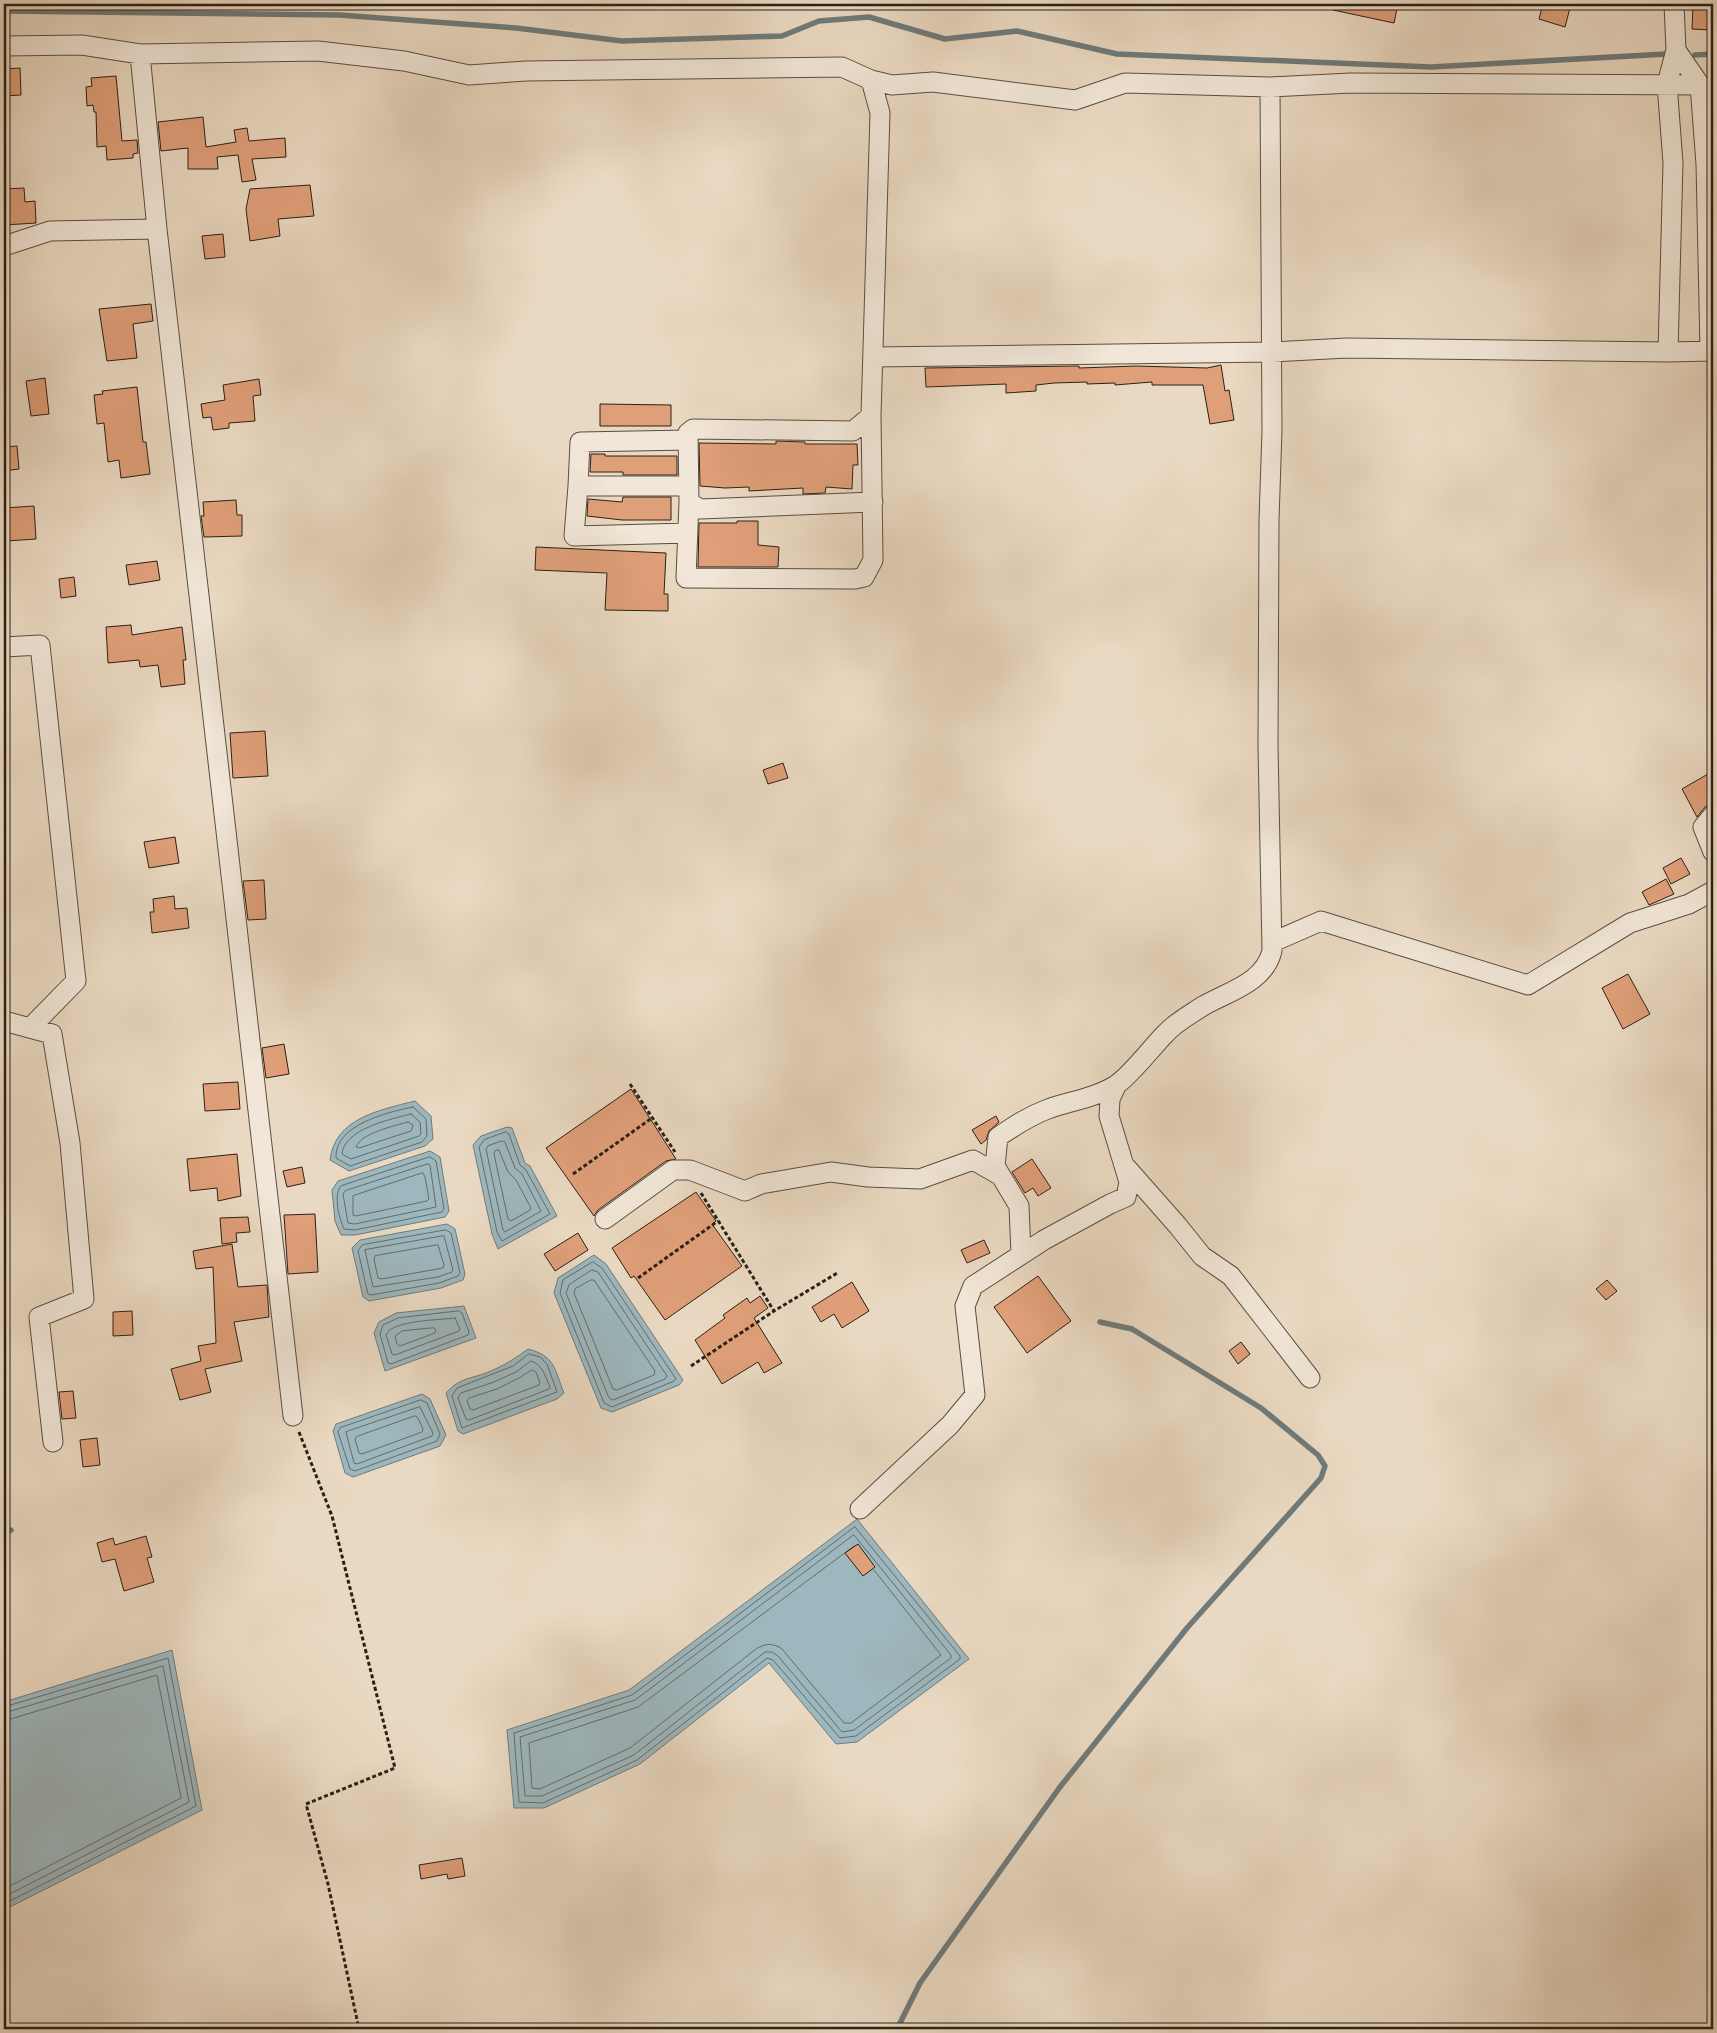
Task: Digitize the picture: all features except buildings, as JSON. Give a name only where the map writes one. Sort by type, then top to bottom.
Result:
[{"type":"street","points":[[1668,352],[1673,163],[1667,84],[1676,50],[1674,4]]},
{"type":"street","points":[[4,46],[82,45],[140,54],[318,51],[404,61],[469,74],[526,71],[842,67],[871,80],[892,84],[933,82],[1075,100],[1125,83],[1270,87],[1351,83],[1700,85]]},
{"type":"street","points":[[873,356],[1272,352],[1347,348],[1712,351],[1710,164],[1700,85],[1676,50]]},
{"type":"street","points":[[140,54],[157,228],[293,1416]]},
{"type":"street","points":[[871,80],[880,113],[871,416],[874,560],[864,577],[854,579],[686,578],[688,433],[693,429],[853,431],[871,416]]},
{"type":"street","points":[[860,1509],[950,1425],[975,1396],[966,1306],[973,1286],[1021,1254],[1126,1197],[1129,1182],[1108,1116],[1110,1098],[1117,1084],[1168,1030],[1203,1006],[1251,982],[1262,972],[1271,958],[1273,942],[1268,745],[1272,352],[1270,87]]},
{"type":"street","points":[[1673,163],[1710,164]]},
{"type":"street","points":[[4,246],[50,231],[157,228]]},
{"type":"street","points":[[688,440],[580,442],[574,536],[688,532]]},
{"type":"street","points":[[578,486],[688,494],[700,509],[874,502]]},
{"type":"street","points":[[4,646],[40,645],[76,981],[30,1028]]},
{"type":"street","points":[[1713,815],[1703,827],[1713,852]]},
{"type":"street","points":[[1273,942],[1321,921],[1528,985],[1630,923],[1689,904],[1713,891]]},
{"type":"street","points":[[4,1021],[52,1034],[70,1143],[84,1299],[39,1317],[53,1442]]},
{"type":"street","points":[[1021,1254],[1019,1206],[995,1166],[998,1137],[1021,1120],[1047,1109],[1097,1094],[1117,1084]]},
{"type":"street","points":[[605,1219],[673,1170],[686,1170],[745,1192],[761,1184],[831,1172],[876,1178],[920,1179],[973,1160],[1001,1176]]},
{"type":"street","points":[[1123,1164],[1202,1256],[1230,1276],[1310,1378]]},
{"type":"path","points":[[630,1084],[774,1311]]},
{"type":"path","points":[[573,1174],[652,1118]]},
{"type":"path","points":[[638,1278],[718,1221]]},
{"type":"path","points":[[691,1366],[774,1311],[839,1272]]},
{"type":"path","points":[[293,1416],[332,1516],[395,1768],[306,1804],[328,1884],[359,2029]]},
{"type":"water","points":[[415,1101],[431,1116],[433,1139],[425,1146],[349,1171],[330,1160],[340,1134],[350,1125],[374,1113]]},
{"type":"water","points":[[507,1127],[512,1128],[525,1163],[530,1166],[557,1216],[498,1249],[492,1234],[473,1145],[481,1136]]},
{"type":"water","points":[[430,1151],[440,1157],[449,1211],[445,1217],[355,1235],[341,1235],[335,1221],[332,1190],[338,1181]]},
{"type":"water","points":[[447,1224],[455,1229],[465,1274],[463,1280],[441,1288],[369,1301],[363,1297],[352,1248],[360,1240]]},
{"type":"water","points":[[594,1255],[606,1264],[683,1380],[679,1385],[612,1412],[601,1408],[554,1293],[558,1278]]},
{"type":"water","points":[[464,1306],[476,1338],[385,1371],[374,1333],[379,1322],[396,1313]]},
{"type":"water","points":[[528,1349],[549,1359],[564,1393],[557,1399],[463,1434],[458,1431],[446,1393],[461,1381],[496,1369]]},
{"type":"water","points":[[422,1394],[430,1399],[446,1435],[440,1446],[353,1477],[345,1473],[333,1431],[336,1424]]},
{"type":"water","points":[[857,1519],[969,1659],[857,1742],[836,1744],[769,1663],[640,1764],[544,1808],[514,1808],[507,1730],[629,1690]]},
{"type":"water","points":[[172,1650],[202,1810],[4,1910],[4,1702]]},
{"type":"waterway","points":[[4,11],[339,15],[516,28],[622,41],[782,36],[819,21],[869,17],[945,39],[1017,31],[1117,54],[1431,67],[1667,54]]},
{"type":"waterway","points":[[1695,55],[1713,54]]},
{"type":"waterway","points":[[897,2029],[920,1983],[1060,1787],[1187,1628],[1321,1478],[1325,1466],[1318,1455],[1261,1408],[1132,1329],[1100,1322]]},
{"type":"waterway","points":[[4,1532],[11,1530]]}]
